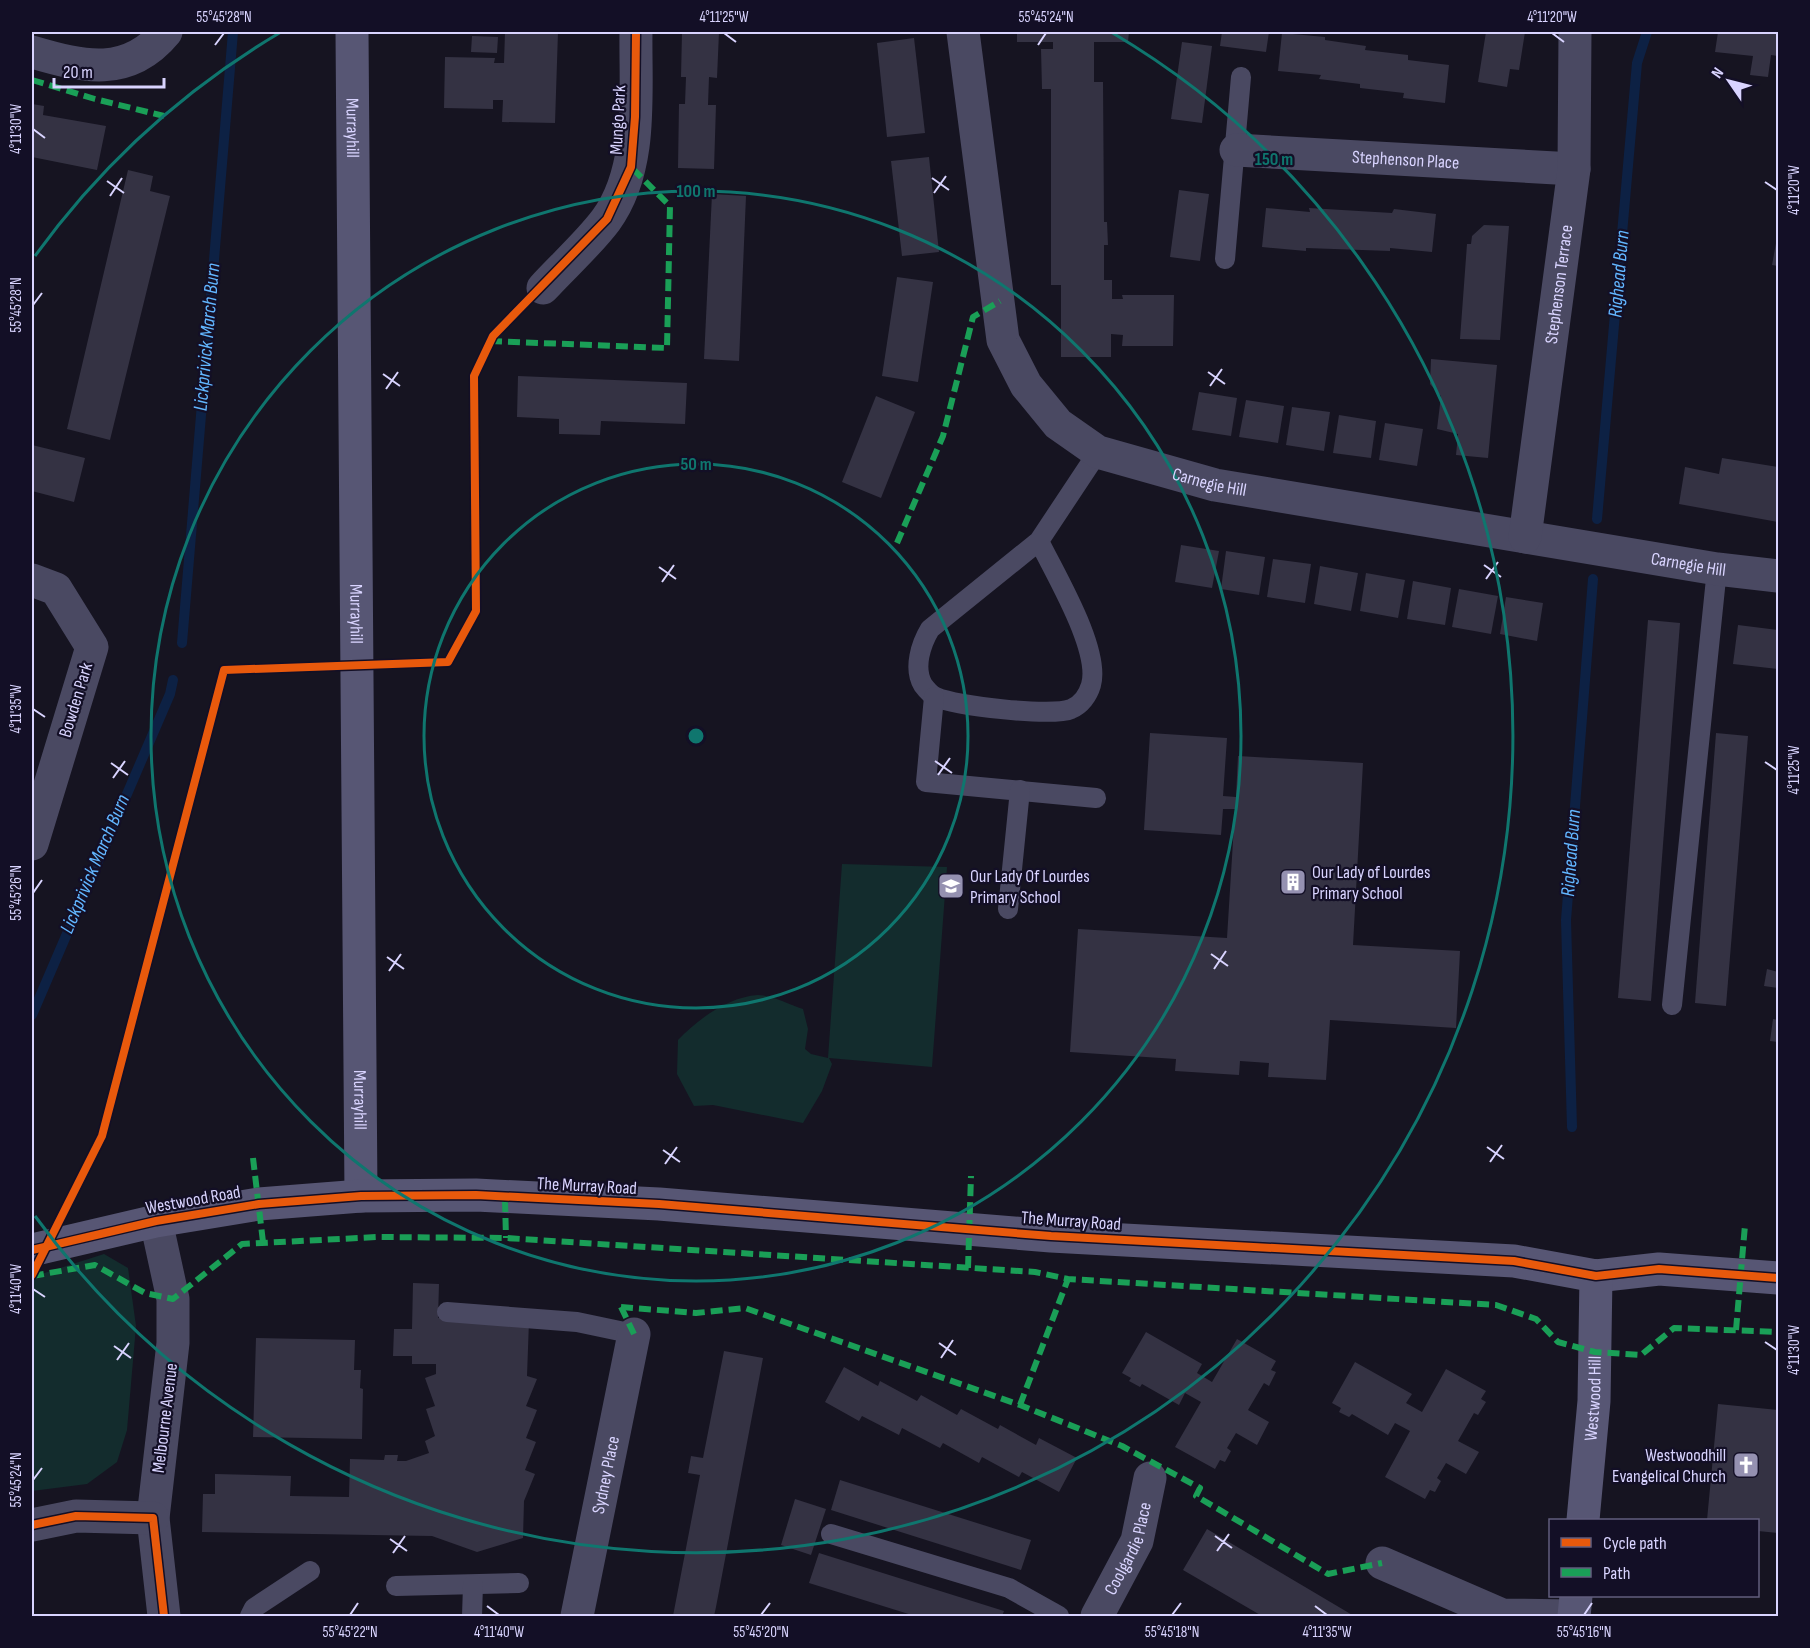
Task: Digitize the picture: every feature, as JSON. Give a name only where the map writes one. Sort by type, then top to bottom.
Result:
[{"type":"street","points":[[32,52],[64,62],[99,66],[126,61],[147,51],[166,32]]},
{"type":"street","name":"Murrayhill","points":[[352,32],[361,1196]]},
{"type":"street","name":"Mungo Park","points":[[543,288],[607,219],[631,167],[635,117],[636,32]]},
{"type":"street","name":"Carnegie Hill","points":[[963,32],[1003,339],[1026,386],[1058,424],[1098,452],[1215,485],[1717,569],[1779,576]]},
{"type":"street","name":"Stephenson Terrace","points":[[1525,537],[1574,169],[1575,32]]},
{"type":"street","name":"Stephenson Place","points":[[1236,150],[1574,169]]},
{"type":"street","name":"Bowden Park","points":[[32,580],[57,589],[92,646],[32,844]]},
{"type":"street","name":"Westwood Road","points":[[32,1250],[156,1221],[259,1204],[361,1196]]},
{"type":"street","name":"The Murray Road","points":[[361,1196],[476,1196],[659,1204],[1051,1236],[1514,1261],[1596,1276],[1659,1269],[1779,1278]]},
{"type":"street","name":"Melbourne Avenue","points":[[156,1221],[168,1268],[174,1343],[153,1518],[164,1617]]},
{"type":"street","name":"Westwood Hill","points":[[1583,1519],[1594,1401],[1596,1276]]},
{"type":"street","name":"Sydney Place","points":[[577,1617],[634,1334]]},
{"type":"street","name":"Coolgardie Place","points":[[1097,1617],[1137,1541],[1150,1478]]},
{"type":"street","points":[[32,1525],[76,1516],[153,1518]]},
{"type":"street","points":[[1382,1563],[1502,1615],[1574,1616],[1576,1597]]},
{"type":"lane","points":[[1225,260],[1241,77]]},
{"type":"lane","points":[[1039,542],[1073,609],[1090,652],[1093,669],[1091,686],[1083,700],[1071,709],[1054,712],[957,704],[934,697],[923,686],[918,674],[921,643],[930,629],[1039,542],[1098,452]]},
{"type":"lane","points":[[1672,1005],[1717,569]]},
{"type":"lane","points":[[934,697],[927,782],[1096,798]]},
{"type":"lane","points":[[1008,909],[1020,790]]},
{"type":"lane","points":[[447,1312],[578,1322],[634,1334]]},
{"type":"lane","points":[[831,1534],[1009,1588],[1059,1617]]},
{"type":"lane","points":[[250,1617],[254,1608],[310,1571]]},
{"type":"lane","points":[[396,1586],[519,1583]]},
{"type":"lane","points":[[472,1617],[473,1585]]},
{"type":"green space","points":[[842,864],[947,867],[932,1067],[829,1058],[832,1064],[822,1091],[803,1123],[713,1105],[694,1106],[677,1074],[678,1040],[714,1010],[736,1000],[763,995],[803,1009],[808,1029],[805,1049],[811,1054],[828,1058]]},
{"type":"green space","points":[[104,1254],[128,1268],[136,1326],[127,1430],[117,1462],[87,1484],[32,1491],[32,1277]]},
{"type":"building","points":[[505,32],[558,32],[555,123],[502,122],[503,100],[493,100],[493,109],[444,108],[445,57],[495,58],[494,63],[504,63]]},
{"type":"building","points":[[682,32],[719,32],[717,78],[709,77],[708,105],[716,105],[714,169],[678,168],[679,104],[685,104],[686,77],[681,77]]},
{"type":"building","points":[[1017,32],[1129,32],[1128,42],[1094,42],[1094,82],[1103,82],[1104,222],[1107,222],[1108,245],[1104,245],[1104,280],[1112,280],[1112,299],[1123,299],[1122,295],[1174,295],[1173,346],[1122,346],[1123,335],[1111,334],[1111,357],[1061,357],[1061,285],[1051,285],[1051,89],[1042,89],[1041,49],[1053,49],[1053,42],[1017,42]]},
{"type":"building","points":[[1222,32],[1269,32],[1266,52],[1220,46]]},
{"type":"building","points":[[1486,32],[1525,32],[1519,70],[1510,69],[1507,87],[1478,82]]},
{"type":"building","points":[[1718,32],[1778,32],[1778,56],[1771,55],[1768,77],[1750,75],[1753,56],[1715,52]]},
{"type":"building","points":[[1282,33],[1325,37],[1325,40],[1366,46],[1365,50],[1408,55],[1408,60],[1449,65],[1445,103],[1403,98],[1404,93],[1360,88],[1360,84],[1319,79],[1321,75],[1278,71]]},
{"type":"building","points":[[472,36],[498,37],[497,53],[471,52]]},
{"type":"building","points":[[914,38],[925,133],[887,137],[877,43]]},
{"type":"building","points":[[1182,42],[1212,46],[1202,123],[1171,119]]},
{"type":"building","points":[[32,104],[44,106],[43,115],[106,126],[97,170],[32,157]]},
{"type":"building","points":[[929,157],[939,252],[902,256],[891,161]]},
{"type":"building","points":[[128,170],[153,176],[150,191],[170,196],[110,440],[67,429]]},
{"type":"building","points":[[1179,190],[1209,194],[1200,261],[1170,257]]},
{"type":"building","points":[[712,194],[746,196],[739,361],[704,359]]},
{"type":"building","points":[[1266,208],[1310,212],[1309,208],[1392,213],[1394,209],[1436,214],[1432,252],[1390,248],[1390,251],[1306,248],[1306,251],[1262,247]]},
{"type":"building","points":[[1484,225],[1509,226],[1500,340],[1460,339],[1467,244],[1471,244],[1472,236]]},
{"type":"building","points":[[1778,239],[1778,266],[1772,265]]},
{"type":"building","points":[[897,277],[933,282],[918,382],[882,376]]},
{"type":"building","points":[[1431,359],[1497,365],[1488,458],[1456,455],[1458,434],[1437,429],[1441,396],[1430,384]]},
{"type":"building","points":[[518,376],[687,383],[685,424],[601,421],[600,435],[559,434],[559,419],[517,417]]},
{"type":"building","points":[[1199,392],[1237,398],[1231,436],[1192,430]]},
{"type":"building","points":[[876,396],[915,412],[881,498],[842,482]]},
{"type":"building","points":[[1246,400],[1284,406],[1278,443],[1239,437]]},
{"type":"building","points":[[1292,407],[1330,412],[1324,451],[1286,445]]},
{"type":"building","points":[[1339,415],[1376,421],[1371,458],[1333,453]]},
{"type":"building","points":[[1385,423],[1423,429],[1417,466],[1379,460]]},
{"type":"building","points":[[32,445],[85,458],[74,502],[32,491]]},
{"type":"building","points":[[1722,458],[1778,467],[1778,522],[1679,504],[1685,467],[1719,474]]},
{"type":"building","points":[[1181,545],[1219,551],[1212,588],[1175,582]]},
{"type":"building","points":[[1226,551],[1265,557],[1259,595],[1221,589]]},
{"type":"building","points":[[1273,559],[1311,564],[1305,603],[1267,597]]},
{"type":"building","points":[[1320,566],[1358,573],[1351,611],[1314,604]]},
{"type":"building","points":[[1366,573],[1405,580],[1398,618],[1360,611]]},
{"type":"building","points":[[1413,581],[1451,588],[1445,625],[1407,619]]},
{"type":"building","points":[[1459,589],[1498,596],[1491,634],[1452,627]]},
{"type":"building","points":[[1506,597],[1543,603],[1537,641],[1500,634]]},
{"type":"building","points":[[1648,620],[1680,623],[1651,1001],[1618,998]]},
{"type":"building","points":[[1738,625],[1778,630],[1778,669],[1733,664]]},
{"type":"building","name":"Our Lady of Lourdes Primary School","points":[[1150,733],[1227,738],[1223,796],[1236,797],[1238,756],[1363,763],[1353,945],[1460,951],[1456,1028],[1330,1020],[1326,1080],[1268,1077],[1269,1063],[1240,1061],[1239,1075],[1175,1071],[1176,1059],[1070,1052],[1078,929],[1227,938],[1235,809],[1223,809],[1221,835],[1144,830]]},
{"type":"building","points":[[1716,733],[1748,736],[1726,1006],[1695,1003]]},
{"type":"building","points":[[1767,969],[1778,972],[1778,988],[1764,986]]},
{"type":"building","points":[[1773,1019],[1778,1020],[1778,1042],[1770,1041]]},
{"type":"building","points":[[413,1283],[439,1284],[438,1318],[529,1321],[527,1376],[537,1379],[526,1406],[537,1410],[526,1438],[536,1442],[525,1470],[535,1474],[524,1501],[523,1538],[477,1552],[432,1536],[202,1532],[203,1494],[215,1494],[215,1474],[291,1476],[290,1496],[349,1497],[350,1459],[384,1460],[385,1455],[398,1455],[397,1461],[406,1461],[429,1453],[425,1441],[435,1436],[426,1409],[435,1406],[425,1378],[436,1374],[436,1364],[412,1364],[412,1356],[393,1356],[394,1329],[412,1329]]},
{"type":"building","points":[[1146,1332],[1202,1364],[1197,1373],[1212,1382],[1237,1339],[1276,1361],[1271,1370],[1276,1372],[1269,1386],[1264,1383],[1248,1410],[1269,1422],[1257,1445],[1236,1433],[1227,1448],[1231,1451],[1225,1462],[1220,1460],[1215,1469],[1175,1447],[1201,1402],[1185,1393],[1179,1405],[1142,1384],[1140,1387],[1129,1381],[1131,1378],[1122,1373]]},
{"type":"building","points":[[256,1338],[355,1340],[354,1370],[361,1370],[360,1388],[363,1389],[362,1439],[253,1437]]},
{"type":"building","points":[[724,1351],[763,1358],[716,1607],[714,1616],[673,1616],[700,1475],[688,1473],[691,1456],[703,1458]]},
{"type":"building","points":[[1355,1362],[1412,1394],[1406,1403],[1422,1412],[1446,1369],[1486,1391],[1481,1399],[1486,1402],[1478,1415],[1474,1413],[1458,1441],[1479,1452],[1466,1474],[1446,1463],[1437,1478],[1441,1481],[1435,1492],[1430,1490],[1425,1499],[1385,1477],[1410,1431],[1395,1423],[1388,1435],[1352,1414],[1349,1417],[1339,1412],[1341,1408],[1332,1403]]},
{"type":"building","points":[[844,1367],[878,1386],[880,1381],[917,1401],[921,1395],[957,1415],[961,1409],[998,1429],[1000,1425],[1036,1445],[1039,1438],[1077,1458],[1059,1492],[1022,1472],[1019,1477],[982,1457],[979,1463],[943,1443],[940,1448],[902,1428],[899,1435],[862,1416],[859,1421],[825,1402]]},
{"type":"building","name":"Westwoodhill Evangelical Church","points":[[1718,1404],[1778,1410],[1778,1533],[1759,1531],[1759,1519],[1707,1519]]},
{"type":"building","points":[[840,1480],[1031,1540],[1021,1570],[831,1510]]},
{"type":"building","points":[[795,1499],[826,1509],[811,1555],[781,1545]]},
{"type":"building","points":[[1207,1529],[1354,1616],[1262,1616],[1183,1570]]},
{"type":"building","points":[[819,1553],[1004,1611],[1002,1616],[915,1616],[809,1583]]},
{"type":"waterway","name":"Lickprivick March Burn","points":[[182,643],[233,32]]},
{"type":"waterway","name":"Righead Burn","points":[[1597,519],[1637,63],[1647,32]]},
{"type":"waterway","name":"Righead Burn","points":[[1572,1127],[1566,920],[1593,579]]},
{"type":"waterway","name":"Lickprivick March Burn","points":[[32,1015],[170,694],[173,680]]},
{"type":"marked path","points":[[32,80],[164,116]]},
{"type":"marked path","points":[[490,341],[667,348],[670,206],[631,167]]},
{"type":"marked path","points":[[897,543],[943,436],[973,317],[1000,301]]},
{"type":"marked path","points":[[253,1158],[263,1242]]},
{"type":"marked path","points":[[968,1268],[971,1176]]},
{"type":"marked path","points":[[505,1200],[506,1238]]},
{"type":"marked path","points":[[1736,1330],[1745,1225]]},
{"type":"marked path","points":[[32,1276],[95,1265],[145,1293],[173,1299],[242,1244],[378,1237],[506,1238],[1035,1272],[1068,1279],[1496,1305],[1536,1319],[1558,1342],[1595,1352],[1641,1355],[1674,1328],[1778,1332]]},
{"type":"marked path","points":[[1020,1405],[1068,1279]]},
{"type":"marked path","points":[[621,1307],[696,1313],[745,1308],[1020,1405],[1122,1446],[1200,1488],[1196,1496],[1328,1574],[1382,1563]]},
{"type":"marked path","points":[[621,1307],[634,1334]]},
{"type":"cycle path","points":[[32,1275],[102,1136],[224,670],[448,662],[476,611],[474,376],[493,336],[607,219],[631,167],[635,117],[636,32]]},
{"type":"cycle path","points":[[32,1250],[156,1221],[259,1204],[361,1196],[476,1195],[659,1204],[1051,1236],[1514,1261],[1596,1276],[1659,1269],[1778,1278]]},
{"type":"cycle path","points":[[32,1525],[76,1516],[153,1518],[164,1616]]},
{"type":"place","name":"Our Lady of Lourdes Primary School","points":[[1293,882]]},
{"type":"place","name":"Our Lady Of Lourdes Primary School","points":[[951,886]]},
{"type":"place","name":"Westwoodhill Evangelical Church","points":[[1746,1465]]}]
